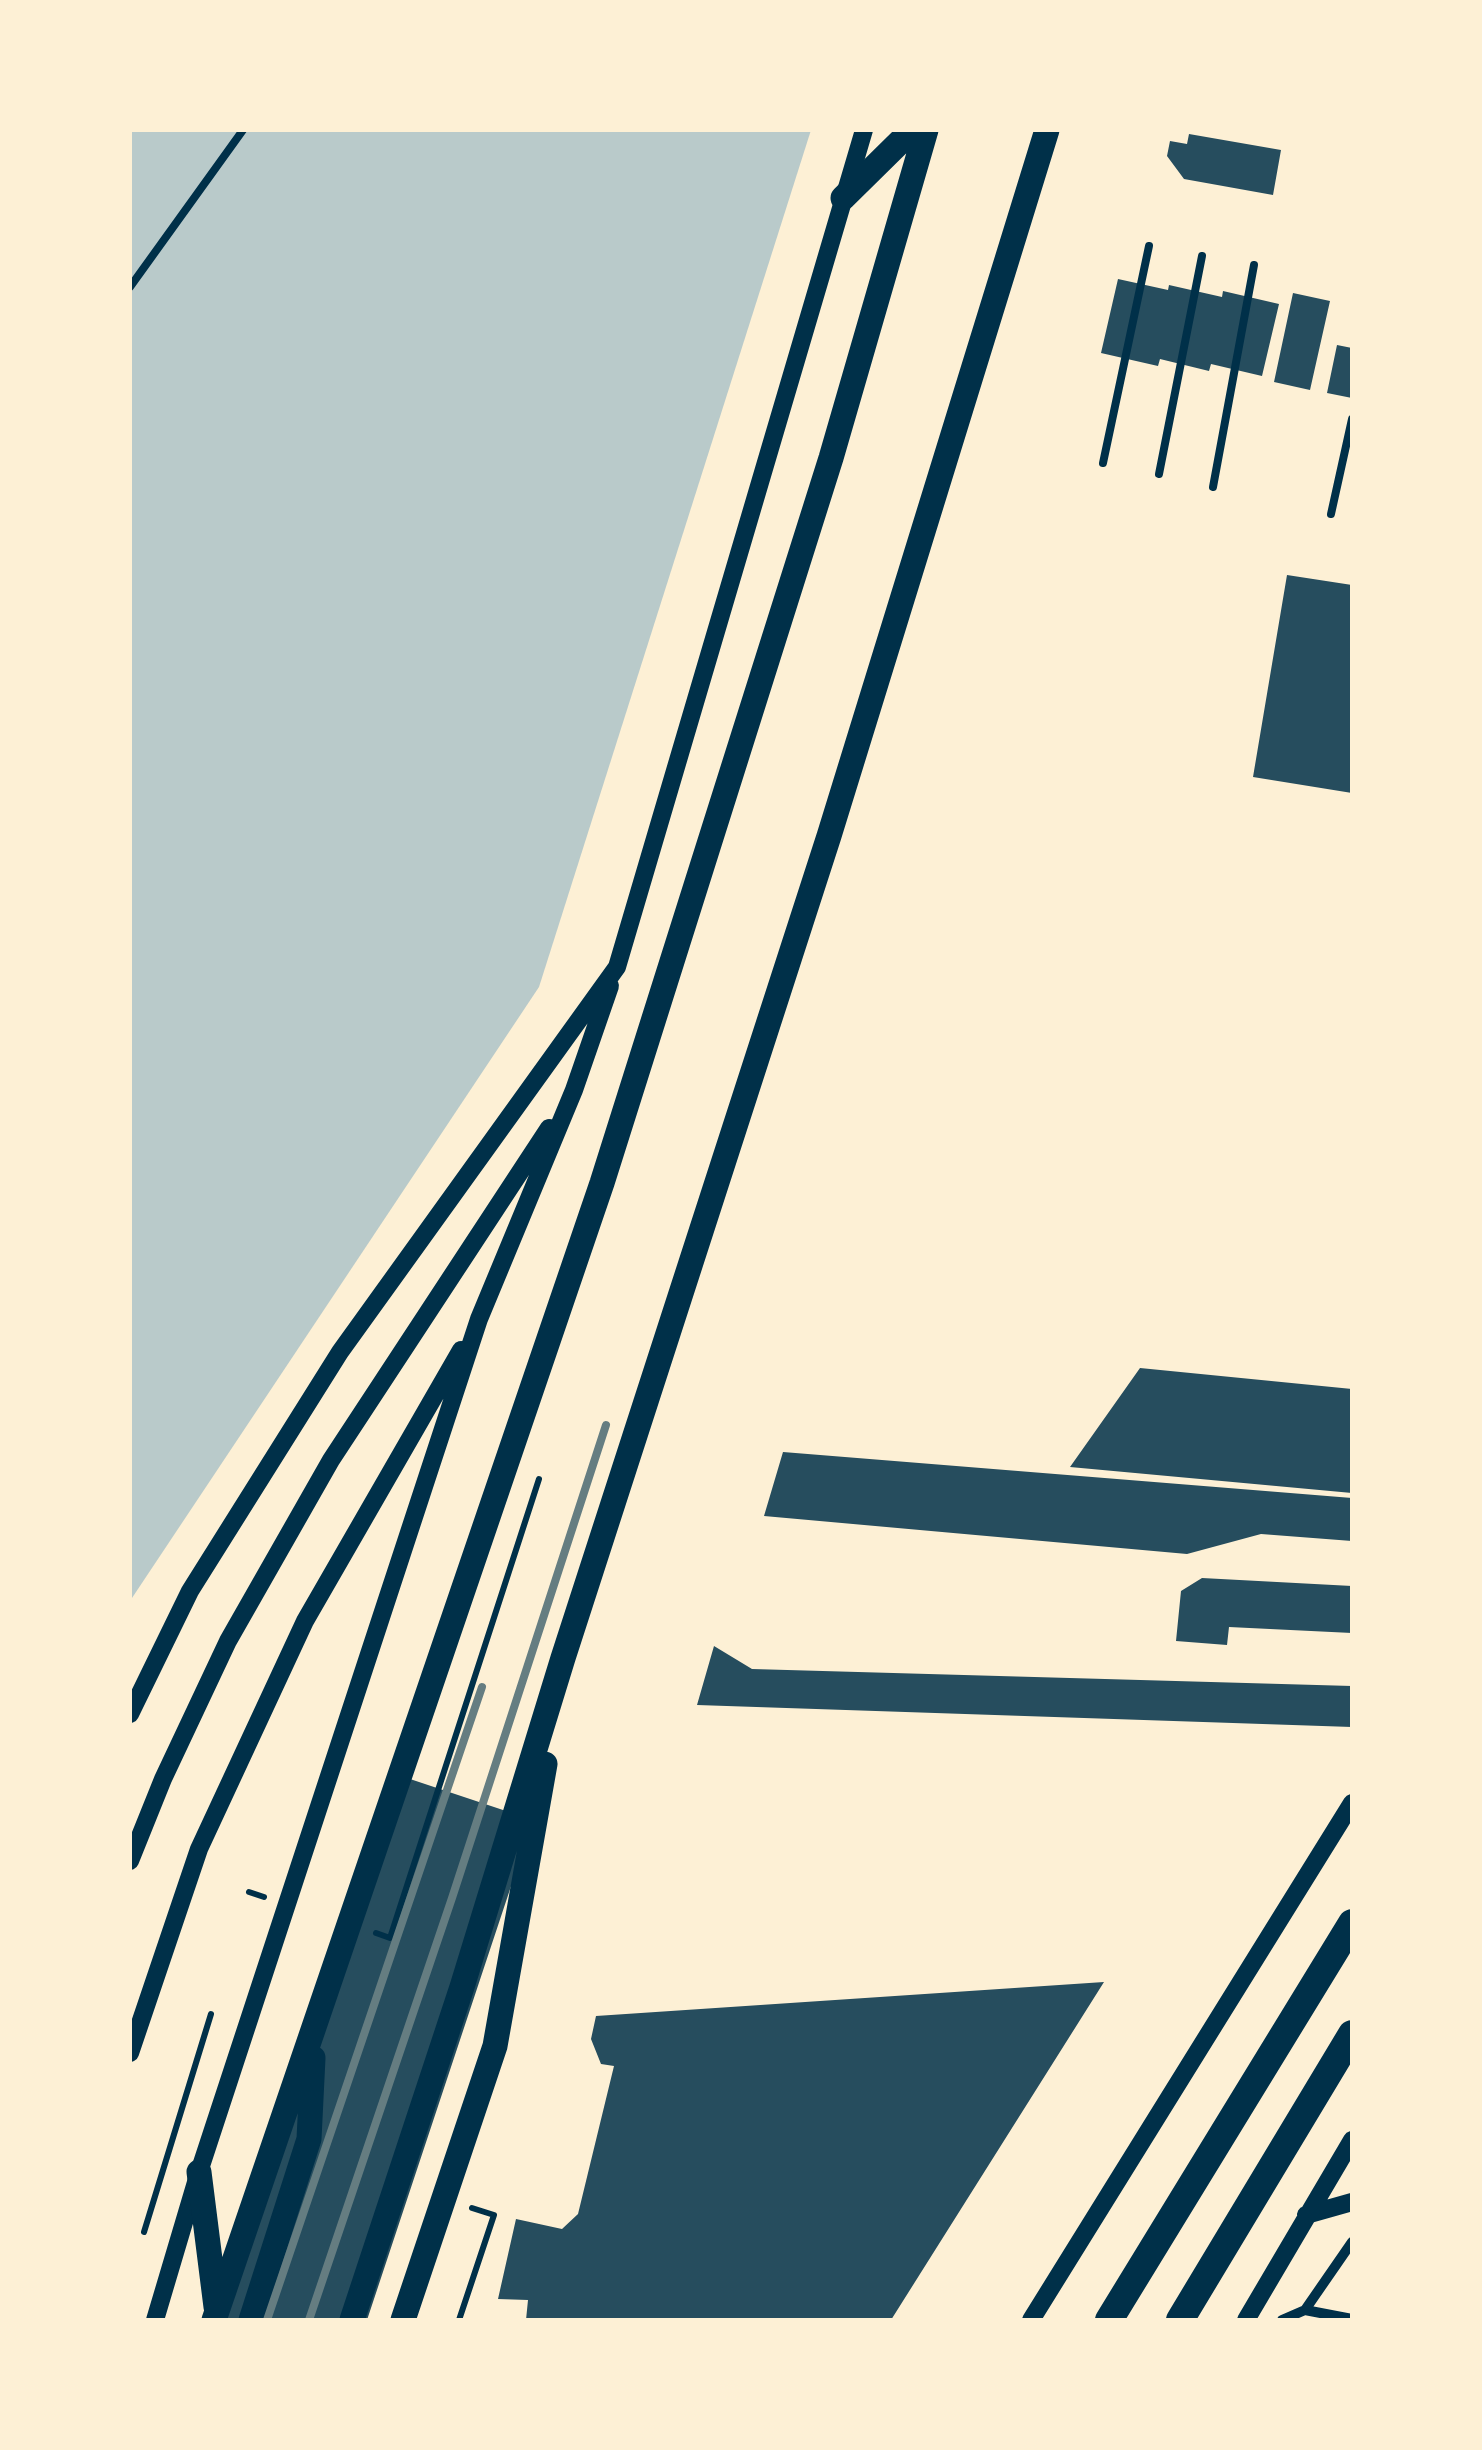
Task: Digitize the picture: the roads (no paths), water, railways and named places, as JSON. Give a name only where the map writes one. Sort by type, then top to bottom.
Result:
[{"type":"highway","points":[[1108,2320],[1352,1923]]},
{"type":"highway","points":[[1180,2320],[1352,2034]]},
{"type":"main road","points":[[843,198],[912,130]]},
{"type":"main road","points":[[214,2318],[602,1183],[830,458],[926,130]]},
{"type":"main road","points":[[352,2320],[829,836],[1047,130]]},
{"type":"main road","points":[[403,2320],[495,2046],[564,1658]]},
{"type":"main road","points":[[251,2320],[309,2139],[314,2028]]},
{"type":"main road","points":[[199,2172],[214,2318]]},
{"type":"street","points":[[155,2320],[199,2172],[479,1320],[574,1090],[617,966],[864,130]]},
{"type":"street","points":[[130,1714],[190,1591],[330,1368],[617,966]]},
{"type":"street","points":[[130,1861],[163,1779],[228,1640],[331,1460],[574,1090]]},
{"type":"street","points":[[130,2053],[199,1849],[305,1621],[479,1320]]},
{"type":"street","points":[[1031,2320],[1352,1803]]},
{"type":"street","points":[[1246,2320],[1352,2140]]},
{"type":"street","points":[[1306,2215],[1352,2202]]},
{"type":"street","points":[[1282,2320],[1305,2310],[1352,2242]]},
{"type":"street","points":[[1305,2310],[1352,2319]]},
{"type":"lane","points":[[130,287],[243,130]]},
{"type":"lane","points":[[1103,462],[1149,246]]},
{"type":"lane","points":[[1159,474],[1202,256]]},
{"type":"lane","points":[[1213,487],[1254,264]]},
{"type":"lane","points":[[1331,514],[1352,419]]},
{"type":"railway","points":[[309,2320],[606,1425]]},
{"type":"railway","points":[[267,2320],[482,1687]]}]
